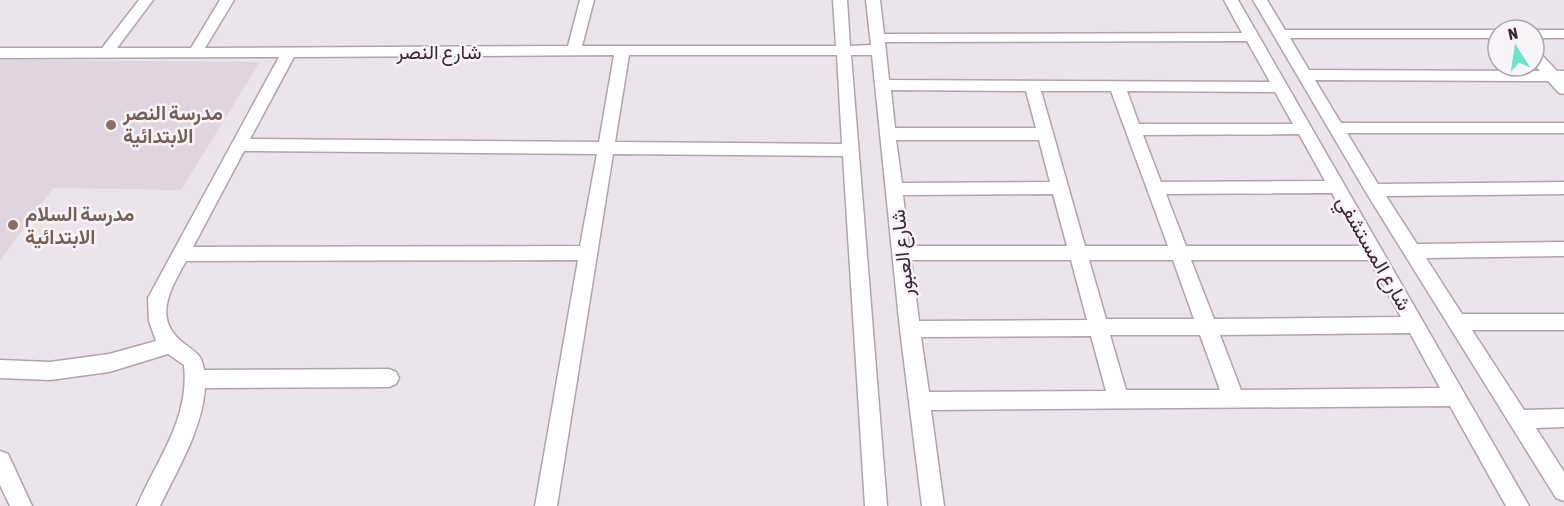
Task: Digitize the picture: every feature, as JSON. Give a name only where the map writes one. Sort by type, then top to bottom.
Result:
[{"type":"street","points":[[106,53],[146,0]]},
{"type":"street","points":[[195,53],[227,0]]},
{"type":"street","points":[[574,51],[587,0]]},
{"type":"street","points":[[840,0],[876,506]]},
{"type":"street","name":"شارع العبور","points":[[873,0],[910,329],[933,506]]},
{"type":"street","name":"شارع المستشفي","points":[[1231,0],[1518,506]]},
{"type":"street","name":"شارع المستشفي","points":[[1260,0],[1373,190],[1564,491]]},
{"type":"street","points":[[1281,34],[1486,34]]},
{"type":"street","points":[[1546,34],[1564,34]]},
{"type":"street","name":"شارع النصر","points":[[0,53],[844,50],[878,44],[1251,37]]},
{"type":"street","points":[[546,506],[622,51]]},
{"type":"street","points":[[148,506],[194,410],[197,379],[193,361],[169,345],[157,324],[157,298],[289,52]]},
{"type":"street","points":[[1546,66],[1558,76],[1564,89]]},
{"type":"street","points":[[1305,75],[1558,76]]},
{"type":"street","points":[[883,85],[1280,87]]},
{"type":"street","points":[[1032,86],[1118,399]]},
{"type":"street","points":[[1117,86],[1234,399]]},
{"type":"street","points":[[1337,128],[1564,128]]},
{"type":"street","points":[[1133,130],[1304,129]]},
{"type":"street","points":[[888,134],[1045,134]]},
{"type":"street","points":[[239,145],[852,150]]},
{"type":"street","points":[[1155,188],[1337,187]]},
{"type":"street","points":[[895,189],[1059,188]]},
{"type":"street","points":[[1373,190],[1564,188]]},
{"type":"street","points":[[1412,251],[1564,249]]},
{"type":"street","points":[[180,254],[589,253]]},
{"type":"street","points":[[901,253],[1373,253]]},
{"type":"street","points":[[1457,322],[1564,322]]},
{"type":"street","points":[[910,329],[1415,325]]},
{"type":"street","points":[[0,369],[50,371],[109,363],[169,345]]},
{"type":"street","points":[[197,379],[389,378]]},
{"type":"street","points":[[919,401],[1457,397]]},
{"type":"street","points":[[1519,419],[1564,418]]},
{"type":"street","points":[[0,460],[21,506]]},
{"type":"shaded area","name":"مدرسة النصر الابتدائية","points":[[0,60],[260,62],[181,190],[53,188],[0,261]]},
{"type":"place","name":"مدرسة النصر الابتدائية","points":[[111,125]]},
{"type":"place","name":"مدرسة السلام الابتدائية","points":[[13,225]]}]
